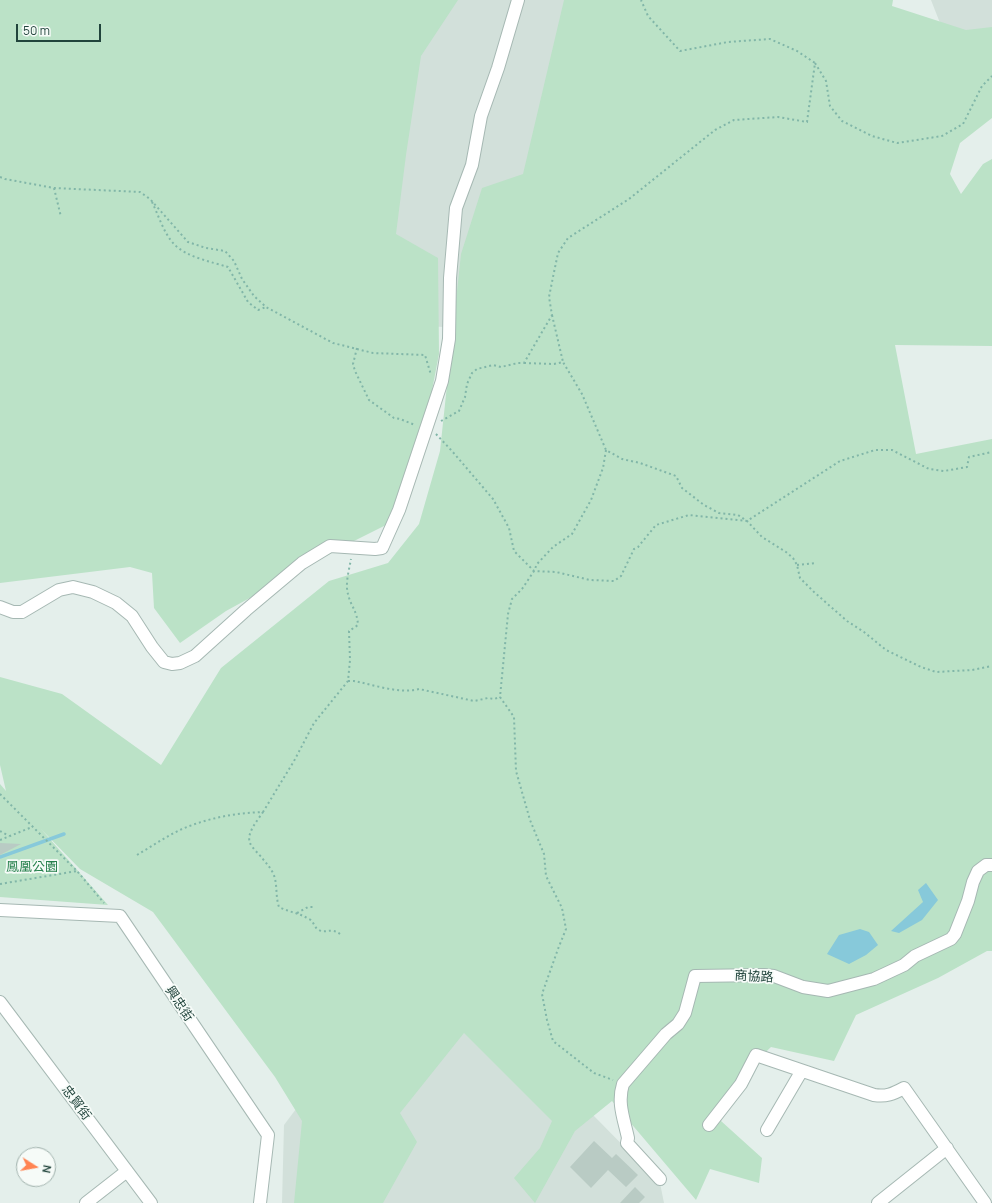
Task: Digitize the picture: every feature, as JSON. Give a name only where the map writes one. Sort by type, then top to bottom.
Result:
[{"type":"street","points":[[0,607],[13,612],[22,612],[59,590],[72,587],[93,592],[116,603],[132,616],[152,647],[164,662],[172,664],[180,663],[195,656],[246,610],[302,563],[330,546],[374,549],[382,548],[399,510],[442,381],[449,339],[450,278],[456,208],[472,165],[481,116],[498,68],[518,0]]},
{"type":"street","name":"商協路","points":[[623,1084],[666,1034],[678,1024],[686,1013],[695,976],[774,976],[803,987],[828,991],[874,979],[904,965],[915,956],[950,939],[955,934],[978,871],[986,865],[992,866]]},
{"type":"street","name":"興忠街","points":[[0,910],[120,916],[268,1135],[260,1203]]},
{"type":"street","name":"忠貿街","points":[[2,1008],[151,1203]]},
{"type":"street","points":[[709,1125],[741,1084],[756,1055],[801,1072],[874,1095],[883,1097],[891,1095],[904,1088],[986,1203]]},
{"type":"street","points":[[767,1130],[801,1072]]},
{"type":"street","points":[[623,1084],[620,1095],[620,1103],[628,1138],[627,1142],[660,1180]]},
{"type":"street","points":[[878,1203],[947,1148]]},
{"type":"street","points":[[86,1203],[127,1171]]},
{"type":"path","points":[[641,0],[648,16],[680,51],[728,42],[770,38],[797,51],[815,62],[826,81],[830,106],[842,120],[872,136],[897,143],[942,136],[963,124],[982,86],[992,76]]},
{"type":"path","points":[[623,1084],[594,1073],[553,1041],[542,994],[566,930],[562,908],[546,876],[544,854],[530,820],[516,771],[514,717],[500,697],[508,614],[512,599],[522,589],[537,564],[553,547],[572,534],[591,500],[603,468],[606,450],[582,394],[564,362],[549,297],[558,253],[568,238],[629,199],[715,130],[734,120],[778,117],[807,122],[815,62]]},
{"type":"path","points":[[0,177],[54,188],[140,192],[150,199],[188,242],[206,248],[225,251],[234,261],[242,279],[254,296],[266,307],[333,343],[373,352],[425,355],[431,375],[429,381]]},
{"type":"path","points":[[54,188],[60,217]]},
{"type":"path","points":[[150,199],[168,236],[174,244],[194,257],[228,267],[248,302],[258,310],[266,307]]},
{"type":"path","points":[[524,363],[552,315]]},
{"type":"path","points":[[357,348],[353,364],[369,400],[394,418],[400,419],[419,428],[447,419],[459,411],[465,397],[466,384],[472,373],[477,370],[493,365],[501,367],[518,363],[554,364],[564,362]]},
{"type":"path","points":[[428,425],[493,499],[509,528],[514,551],[534,571],[556,572],[590,580],[614,581],[621,576],[634,549],[656,525],[689,515],[747,521],[840,461],[875,450],[892,450],[929,468],[944,471],[967,467],[969,457],[992,452]]},
{"type":"path","points":[[606,450],[622,459],[640,463],[676,476],[682,488],[704,505],[719,513],[738,515],[747,521],[762,537],[793,558],[797,565],[800,578],[814,592],[847,622],[864,632],[886,650],[921,667],[936,672],[972,670],[992,666]]},
{"type":"path","points":[[340,934],[334,930],[321,932],[316,928],[313,921],[296,913],[288,912],[279,906],[276,898],[274,874],[270,866],[250,844],[249,838],[252,829],[294,761],[314,723],[348,681],[350,631],[358,625],[357,614],[348,594],[347,586],[351,548]]},
{"type":"path","points":[[797,565],[816,563]]},
{"type":"path","points":[[348,681],[395,690],[419,689],[474,701],[500,697]]},
{"type":"path","points":[[0,794],[77,871],[107,906]]},
{"type":"path","points":[[137,855],[181,829],[194,824],[217,817],[263,812]]},
{"type":"path","points":[[0,840],[33,827]]},
{"type":"path","points":[[0,831],[9,836]]},
{"type":"path","points":[[0,884],[77,871]]},
{"type":"path","points":[[296,913],[308,907],[315,907]]},
{"type":"shaded area","points":[[0,0],[612,0],[498,330],[371,323]]},
{"type":"shaded area","points":[[931,0],[992,0],[992,43],[949,46]]},
{"type":"shaded area","points":[[468,971],[594,1116],[660,1183],[664,1203],[282,1203],[284,1125],[383,993]]},
{"type":"green space","points":[[0,0],[458,0],[421,56],[396,234],[438,258],[439,354],[423,437],[404,516],[352,542],[226,611],[180,643],[154,608],[152,573],[130,567],[0,583]]},
{"type":"green space","name":"鳳凰公園","points":[[564,0],[893,0],[892,6],[966,30],[992,27],[992,118],[960,143],[950,174],[961,194],[983,164],[992,159],[992,346],[895,345],[916,454],[992,439],[992,951],[987,951],[938,978],[856,1015],[834,1061],[771,1047],[744,1073],[721,1121],[762,1158],[759,1183],[710,1169],[696,1200],[612,1101],[575,1131],[535,1203],[514,1178],[540,1148],[552,1121],[464,1033],[400,1113],[417,1142],[383,1203],[294,1203],[302,1121],[275,1077],[153,912],[80,869],[41,829],[108,905],[0,897],[0,784],[6,791],[0,765],[0,677],[62,694],[161,765],[221,668],[329,581],[388,563],[419,524],[440,451],[461,254],[482,188],[523,174]]},
{"type":"water","points":[[926,883],[938,900],[922,920],[899,933],[891,931],[923,902],[918,890]]},
{"type":"water","points":[[860,929],[869,932],[878,945],[866,955],[849,964],[827,954],[839,935]]},
{"type":"building","points":[[0,843],[21,844],[0,855]]},
{"type":"building","points":[[594,1141],[612,1158],[616,1154],[638,1175],[626,1187],[608,1170],[591,1188],[570,1167]]},
{"type":"building","points":[[635,1187],[645,1197],[639,1203],[620,1203]]},
{"type":"waterway","points":[[0,857],[64,834]]}]
